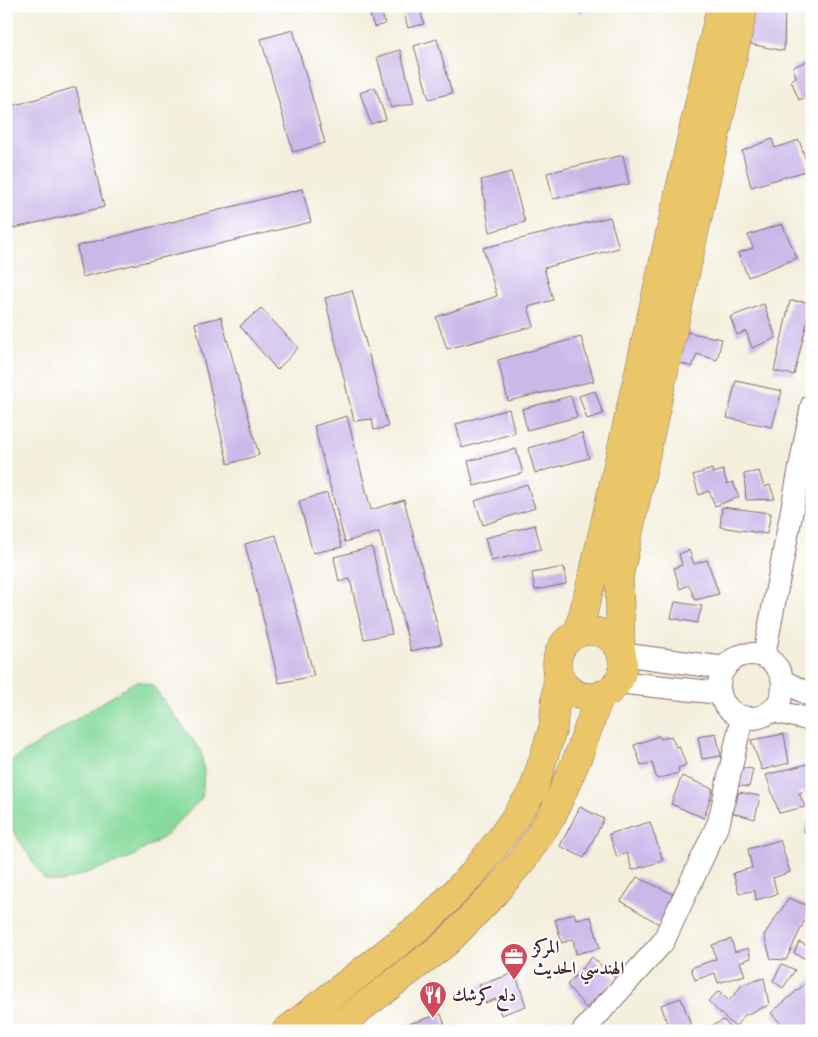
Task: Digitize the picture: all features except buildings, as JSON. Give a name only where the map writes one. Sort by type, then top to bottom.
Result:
[{"type":"main road","points":[[578,633],[594,571],[720,6]]},
{"type":"main road","points":[[330,1031],[446,943],[524,858],[552,816],[608,688],[621,674],[619,577],[744,6]]},
{"type":"main road","points":[[286,1031],[428,920],[470,877],[502,838],[533,791],[552,728],[558,674],[556,664],[562,645],[578,633],[599,632],[609,637],[617,645],[621,654]]},
{"type":"main road","points":[[558,674],[566,687],[580,695],[589,696],[608,688]]},
{"type":"street","points":[[764,656],[812,405]]},
{"type":"street","points":[[621,654],[725,668]]},
{"type":"street","points":[[742,655],[764,656],[780,670],[783,692],[780,702],[773,710],[763,716],[753,718],[742,717],[728,708],[720,694],[719,684],[725,668],[732,660],[742,655]]},
{"type":"street","points":[[783,681],[812,696]]},
{"type":"street","points":[[608,688],[720,694]]},
{"type":"street","points":[[773,710],[812,720]]},
{"type":"street","points":[[584,1031],[663,942],[719,822],[742,717]]},
{"type":"green space","points":[[136,681],[152,685],[201,751],[204,772],[202,798],[164,837],[128,859],[60,882],[44,879],[6,820],[6,764]]},
{"type":"place","name":"المركز الهندسي الحديث","points":[[514,981]]},
{"type":"place","name":"دلع كرشك","points":[[433,1019]]}]
